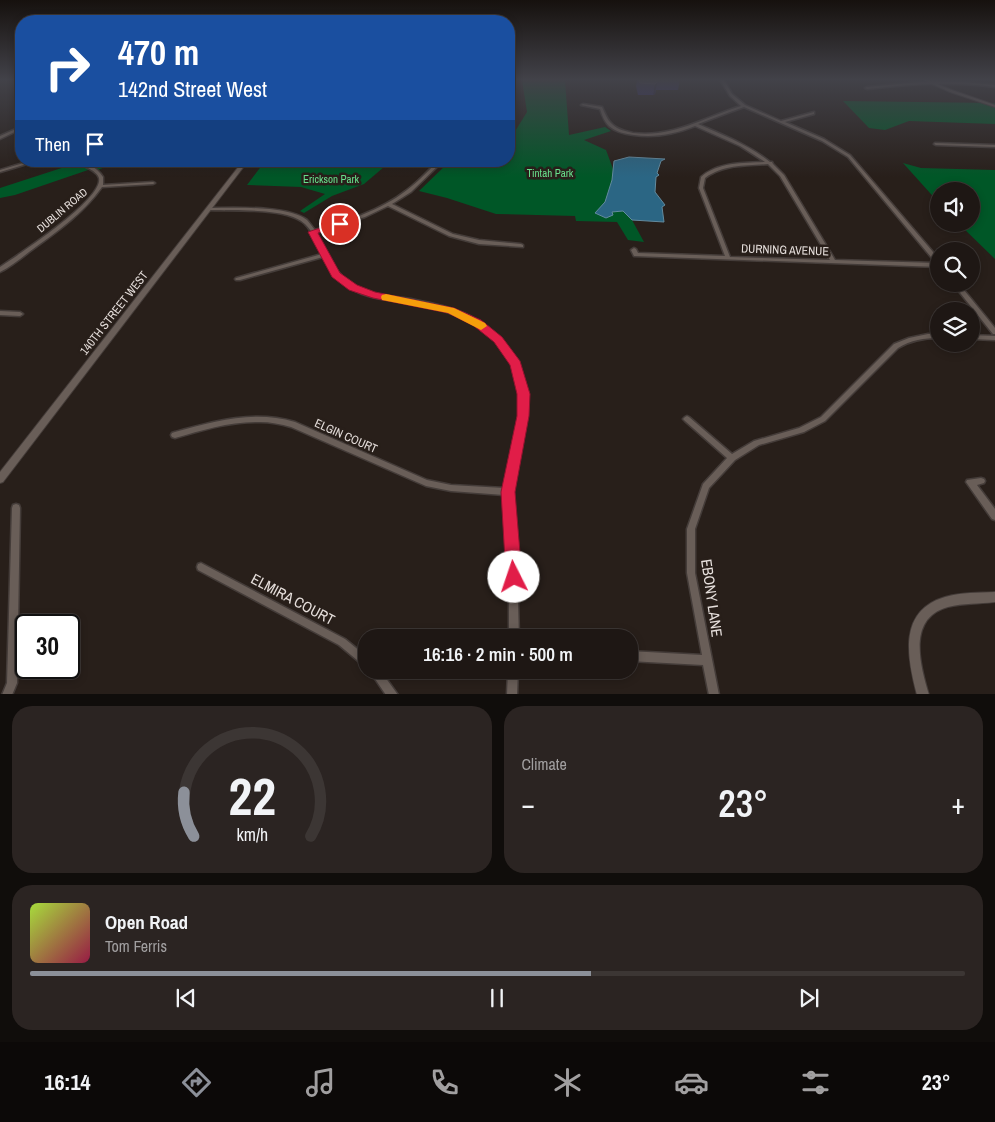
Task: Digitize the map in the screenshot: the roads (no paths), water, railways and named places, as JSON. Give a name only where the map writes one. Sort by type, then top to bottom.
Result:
[{"type":"street","points":[[603,112],[608,123],[614,128],[641,136],[667,134],[721,112]]},
{"type":"street","points":[[759,112],[824,140],[850,156],[930,253]]},
{"type":"street","points":[[781,122],[813,113]]},
{"type":"street","points":[[694,124],[745,146],[771,163],[782,176],[834,262]]},
{"type":"street","points":[[0,138],[15,131]]},
{"type":"street","points":[[936,144],[995,146]]},
{"type":"street","points":[[728,258],[701,188],[702,178],[710,171],[723,167],[771,163]]},
{"type":"street","points":[[0,171],[15,167]]},
{"type":"street","name":"DUBLIN ROAD","points":[[0,270],[63,224],[96,194],[102,186],[102,178],[97,172],[87,167]]},
{"type":"street","name":"140TH STREET WEST","points":[[0,479],[241,167]]},
{"type":"street","points":[[313,232],[359,219],[389,205],[410,191],[434,167]]},
{"type":"street","points":[[102,186],[153,183]]},
{"type":"street","points":[[389,205],[451,235],[479,242],[521,246]]},
{"type":"street","points":[[209,209],[287,213],[304,220],[313,232],[336,275],[353,288],[373,295],[450,310],[478,323],[498,340],[516,364],[524,394],[523,416],[508,492],[515,594],[514,629]]},
{"type":"street","name":"DURNING AVENUE","points":[[634,250],[636,255],[930,264]]},
{"type":"street","points":[[238,279],[324,254]]},
{"type":"street","points":[[962,292],[995,332]]},
{"type":"street","points":[[0,313],[20,314]]},
{"type":"street","name":"EBONY LANE","points":[[714,694],[691,572],[691,529],[706,486],[732,458],[757,443],[802,430],[823,419],[896,346],[905,340],[930,337]]},
{"type":"street","points":[[980,337],[995,338]]},
{"type":"street","name":"ELGIN COURT","points":[[175,435],[234,419],[272,418],[292,424],[426,483],[451,488],[508,492]]},
{"type":"street","points":[[687,419],[732,458]]},
{"type":"street","points":[[981,481],[970,482],[995,516]]},
{"type":"street","points":[[7,694],[12,683],[16,508]]},
{"type":"street","name":"ELMIRA COURT","points":[[201,567],[342,642],[358,655]]},
{"type":"street","points":[[923,694],[916,669],[914,633],[925,613],[945,602],[995,597]]},
{"type":"street","points":[[638,656],[707,660]]},
{"type":"street","points":[[381,679],[393,694]]},
{"type":"street","points":[[512,694],[513,679]]},
{"type":"water","points":[[629,157],[665,159],[661,161],[657,173],[659,175],[656,177],[655,192],[665,205],[662,207],[664,222],[632,220],[623,211],[612,212],[613,215],[606,218],[595,213],[605,202],[612,180],[614,161]]},
{"type":"park label","name":"Tintah Park","points":[[550,173]]},
{"type":"park label","name":"Erickson Park","points":[[331,179]]}]
